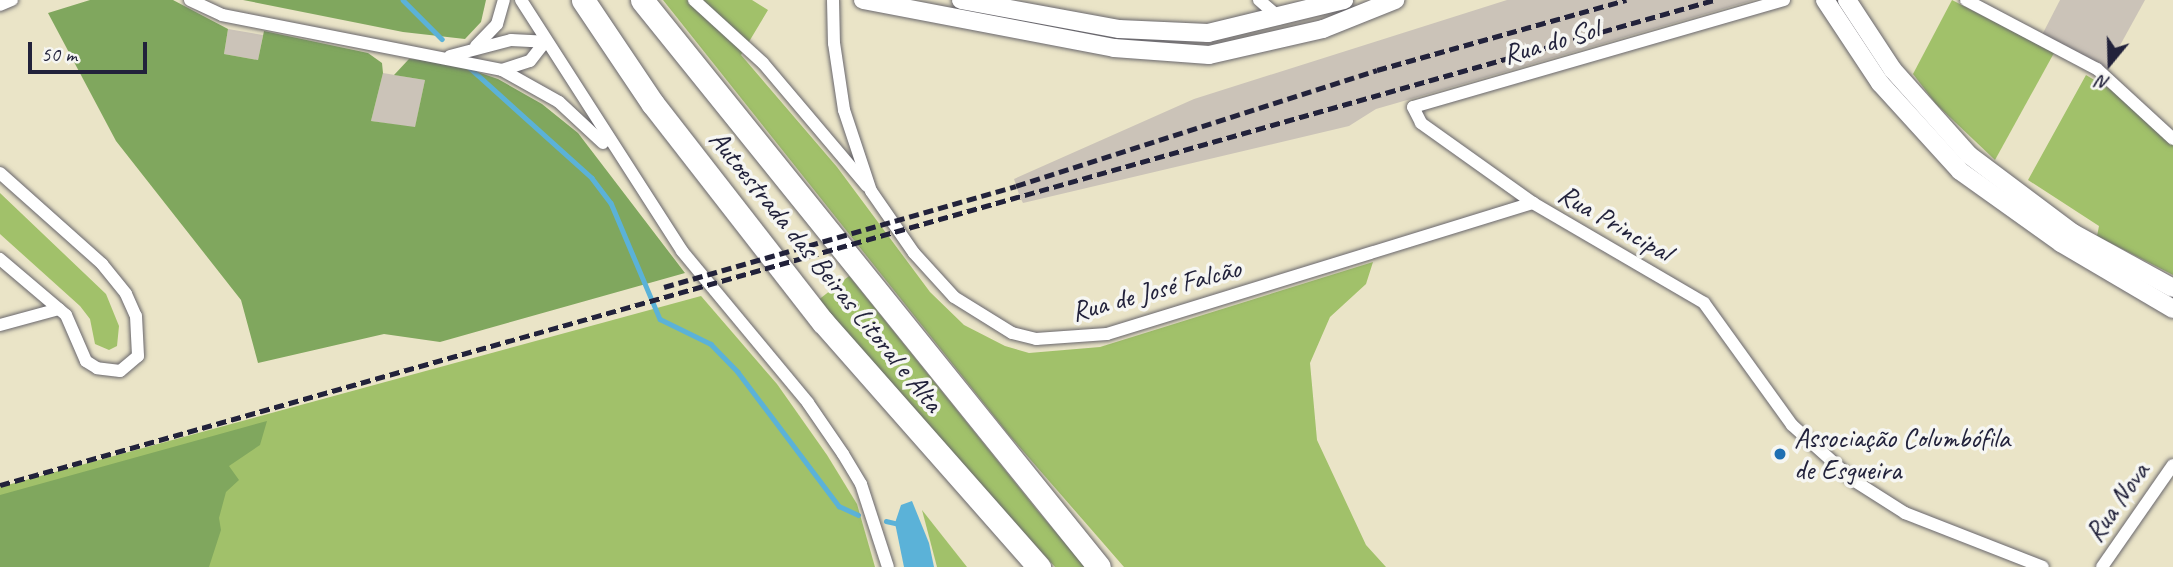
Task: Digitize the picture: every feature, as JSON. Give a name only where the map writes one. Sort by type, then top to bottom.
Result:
[{"type":"highway","name":"Autoestrada das Beiras Litoral e Alta","points":[[583,0],[653,104],[823,322],[1039,567]]},
{"type":"highway","name":"Autoestrada das Beiras Litoral e Alta","points":[[642,0],[1099,567]]},
{"type":"main road","points":[[863,0],[972,23],[1114,48],[1209,54],[1323,29],[1395,0]]},
{"type":"main road","points":[[967,1],[1119,29],[1208,33],[1281,18],[1344,0]]},
{"type":"main road","points":[[1825,0],[1880,83],[1960,172],[2173,288]]},
{"type":"main road","points":[[1847,0],[1893,71],[2002,193],[2173,309]]},
{"type":"street","points":[[0,5],[12,0]]},
{"type":"street","points":[[190,0],[222,15],[449,56],[502,70],[559,102],[615,154]]},
{"type":"street","points":[[475,47],[497,24],[505,0]]},
{"type":"street","points":[[521,0],[615,154],[681,251],[808,403],[843,454],[861,484],[888,567]]},
{"type":"street","points":[[694,0],[763,63],[872,191]]},
{"type":"street","name":"Rua de José Falcão","points":[[833,0],[844,110],[872,191],[914,253],[954,297],[991,324],[1036,339],[1083,338],[1117,331],[1533,203]]},
{"type":"street","points":[[1259,0],[1281,18]]},
{"type":"street","name":"Rua do Sol","points":[[1413,107],[1784,0]]},
{"type":"street","points":[[1966,0],[2097,69],[2173,139]]},
{"type":"street","points":[[449,56],[475,47],[510,40],[545,42]]},
{"type":"street","points":[[502,70],[530,61],[545,42]]},
{"type":"street","name":"Rua Principal","points":[[1413,107],[1420,123],[1533,203],[1704,303],[1772,400],[1816,451],[1877,497],[1935,526],[2043,567]]},
{"type":"street","points":[[0,173],[118,283],[136,316],[138,356],[120,371],[97,369],[86,361],[71,323],[59,309],[0,259]]},
{"type":"street","points":[[0,325],[59,309]]},
{"type":"street","name":"Rua Nova","points":[[2102,567],[2173,465]]},
{"type":"shaded area","points":[[1507,0],[1754,0],[1376,109],[1349,126],[1023,203],[1020,197],[1014,179],[1194,99]]},
{"type":"shaded area","points":[[2060,0],[2145,0],[2107,69],[2042,35]]},
{"type":"shaded area","points":[[228,29],[263,35],[258,60],[224,54]]},
{"type":"shaded area","points":[[383,73],[425,80],[415,128],[371,121]]},
{"type":"green space","points":[[90,0],[173,0],[228,29],[224,54],[258,60],[264,31],[368,53],[382,63],[383,73],[371,121],[415,127],[425,80],[394,75],[409,59],[448,62],[498,79],[542,104],[578,133],[685,273],[440,342],[384,334],[258,363],[241,300],[116,141],[48,13]]},
{"type":"green space","points":[[243,0],[486,0],[481,22],[465,39],[403,32]]},
{"type":"green space","points":[[663,0],[752,0],[768,10],[741,55],[837,167],[930,292],[964,325],[1005,346],[1029,353],[1100,347],[1373,262],[1366,284],[1330,317],[1310,363],[1317,440],[1366,545],[1386,567],[1124,567],[1009,435]]},
{"type":"green space","points":[[1952,0],[2054,53],[1995,160],[1936,104],[1913,74]]},
{"type":"green space","points":[[2086,75],[2118,94],[2173,145],[2173,275],[2097,236],[2099,226],[2028,180]]},
{"type":"green space","points":[[0,193],[106,294],[119,326],[117,346],[109,350],[95,344],[90,319],[80,306],[0,234]]},
{"type":"green space","points":[[849,276],[1085,567],[1055,567],[817,301]]},
{"type":"green space","points":[[701,296],[777,384],[827,455],[857,504],[875,567],[0,567],[0,487]]},
{"type":"green space","points":[[267,421],[260,445],[229,466],[239,480],[226,492],[219,518],[221,530],[209,567],[0,567],[0,495]]},
{"type":"green space","points":[[922,510],[967,567],[937,567]]},
{"type":"water","points":[[912,501],[929,543],[934,567],[904,567],[895,523],[901,505]]},
{"type":"waterway","points":[[403,0],[442,39]]},
{"type":"waterway","points":[[470,68],[592,178],[611,203],[660,319],[711,344],[738,372],[839,506],[858,515]]},
{"type":"waterway","points":[[886,521],[895,523]]},
{"type":"railway","points":[[664,287],[1016,186],[1377,70],[1626,0]]},
{"type":"railway","points":[[0,485],[1714,0]]},
{"type":"place","name":"Associação Columbófila de Esgueira","points":[[1780,454]]}]
